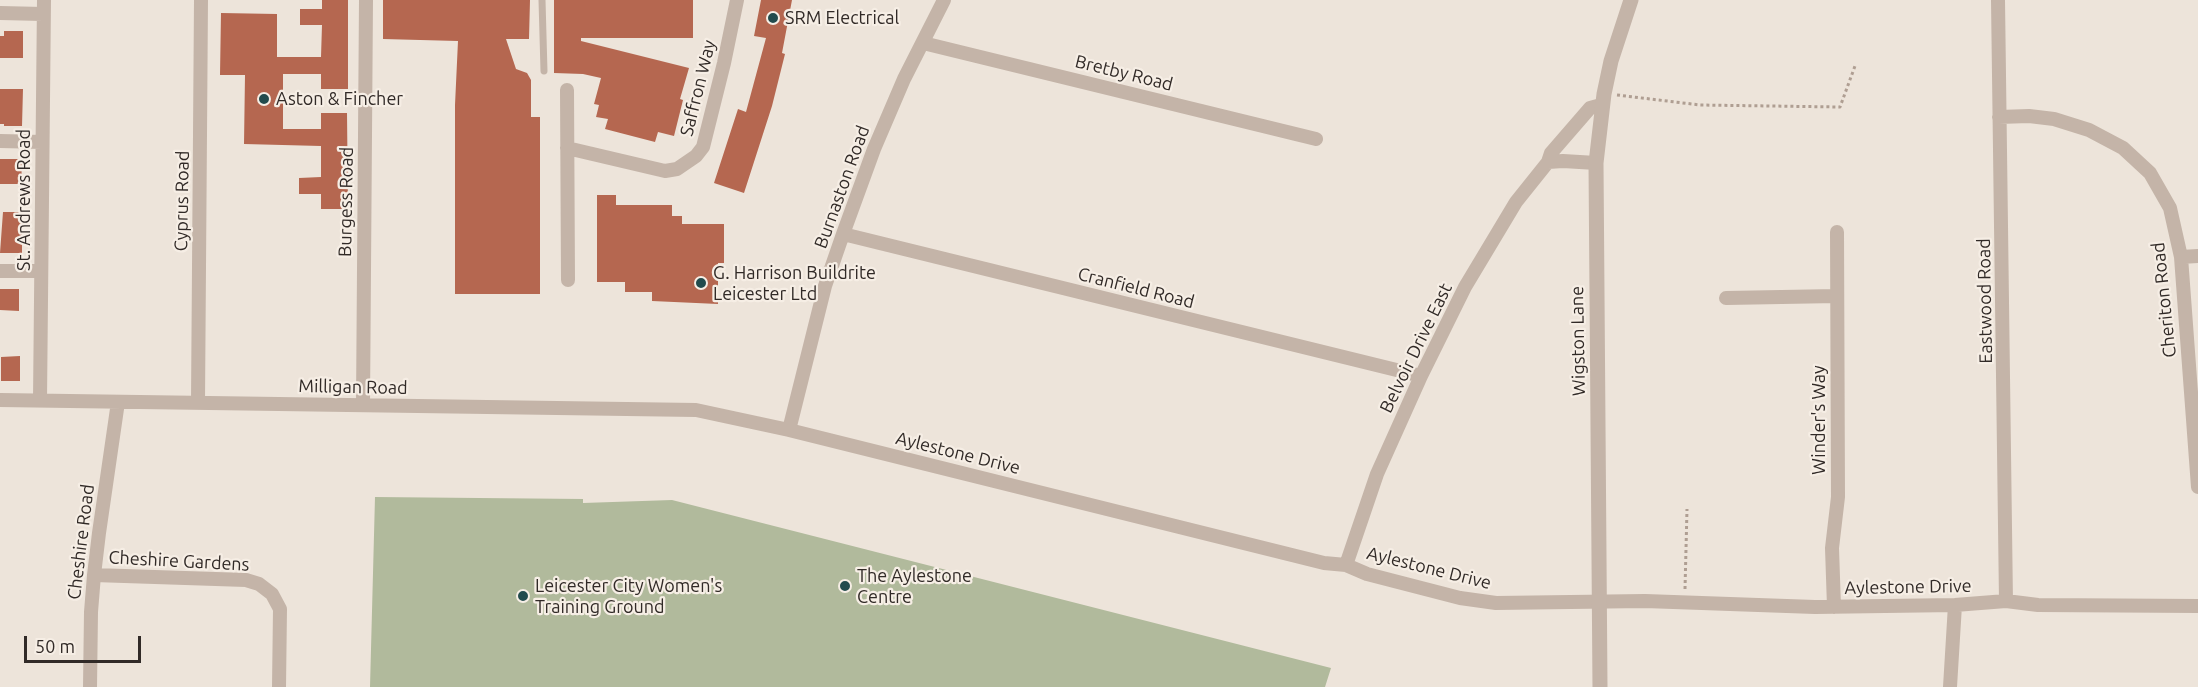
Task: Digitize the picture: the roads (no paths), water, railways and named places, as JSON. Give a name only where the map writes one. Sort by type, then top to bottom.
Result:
[{"type":"street","name":"Cyprus Road","points":[[198,402],[201,0]]},
{"type":"street","name":"Burgess Road","points":[[363,405],[366,0]]},
{"type":"street","name":"Saffron Way","points":[[567,148],[665,171],[676,169],[696,156],[703,147],[737,0]]},
{"type":"street","name":"Burnaston Road","points":[[789,430],[822,296],[843,234],[874,150],[904,79],[944,0]]},
{"type":"street","name":"Wigston Lane","points":[[1600,687],[1596,163],[1602,99],[1611,61],[1631,0]]},
{"type":"street","name":"Eastwood Road","points":[[1998,0],[2006,601]]},
{"type":"street","points":[[0,14],[44,7]]},
{"type":"street","name":"St. Andrews Road","points":[[40,400],[44,7]]},
{"type":"street","name":"Bretby Road","points":[[923,43],[1316,139]]},
{"type":"street","points":[[567,90],[568,280]]},
{"type":"street","name":"Belvoir Drive East","points":[[1346,565],[1377,474],[1421,376],[1465,287],[1516,202],[1548,162],[1551,153],[1590,108],[1602,99]]},
{"type":"street","name":"Cheriton Road","points":[[2000,117],[2029,116],[2054,119],[2089,130],[2123,148],[2150,173],[2170,208],[2181,257],[2198,487]]},
{"type":"street","points":[[0,141],[42,142]]},
{"type":"street","points":[[1548,162],[1596,163]]},
{"type":"street","name":"Winder's Way","points":[[1834,606],[1832,548],[1838,496],[1837,232]]},
{"type":"street","name":"Cranfield Road","points":[[843,234],[1421,376]]},
{"type":"street","points":[[2181,257],[2198,256]]},
{"type":"street","points":[[0,271],[41,271]]},
{"type":"street","points":[[1726,298],[1837,296]]},
{"type":"street","name":"Milligan Road","points":[[0,400],[706,411]]},
{"type":"street","name":"Cheshire Road","points":[[90,687],[94,575],[118,402]]},
{"type":"street","name":"Aylestone Drive","points":[[706,411],[1324,563],[1346,565],[1367,574],[1460,597],[1496,603],[1600,602],[1834,606],[1955,605],[2006,601],[2038,605],[2198,606]]},
{"type":"street","name":"Cheshire Gardens","points":[[94,575],[246,579],[259,584],[272,594],[280,609],[279,687]]},
{"type":"street","points":[[1950,687],[1955,605]]},
{"type":"lane","points":[[542,0],[544,71]]},
{"type":"place","name":"SRM Electrical","points":[[773,18]]},
{"type":"place","name":"Aston & Fincher","points":[[264,99]]},
{"type":"place","name":"G. Harrison Buildrite Leicester Ltd","points":[[701,283]]},
{"type":"place","name":"The Aylestone Centre","points":[[845,586]]},
{"type":"place","name":"Leicester City Women's Training Ground","points":[[523,596]]}]
